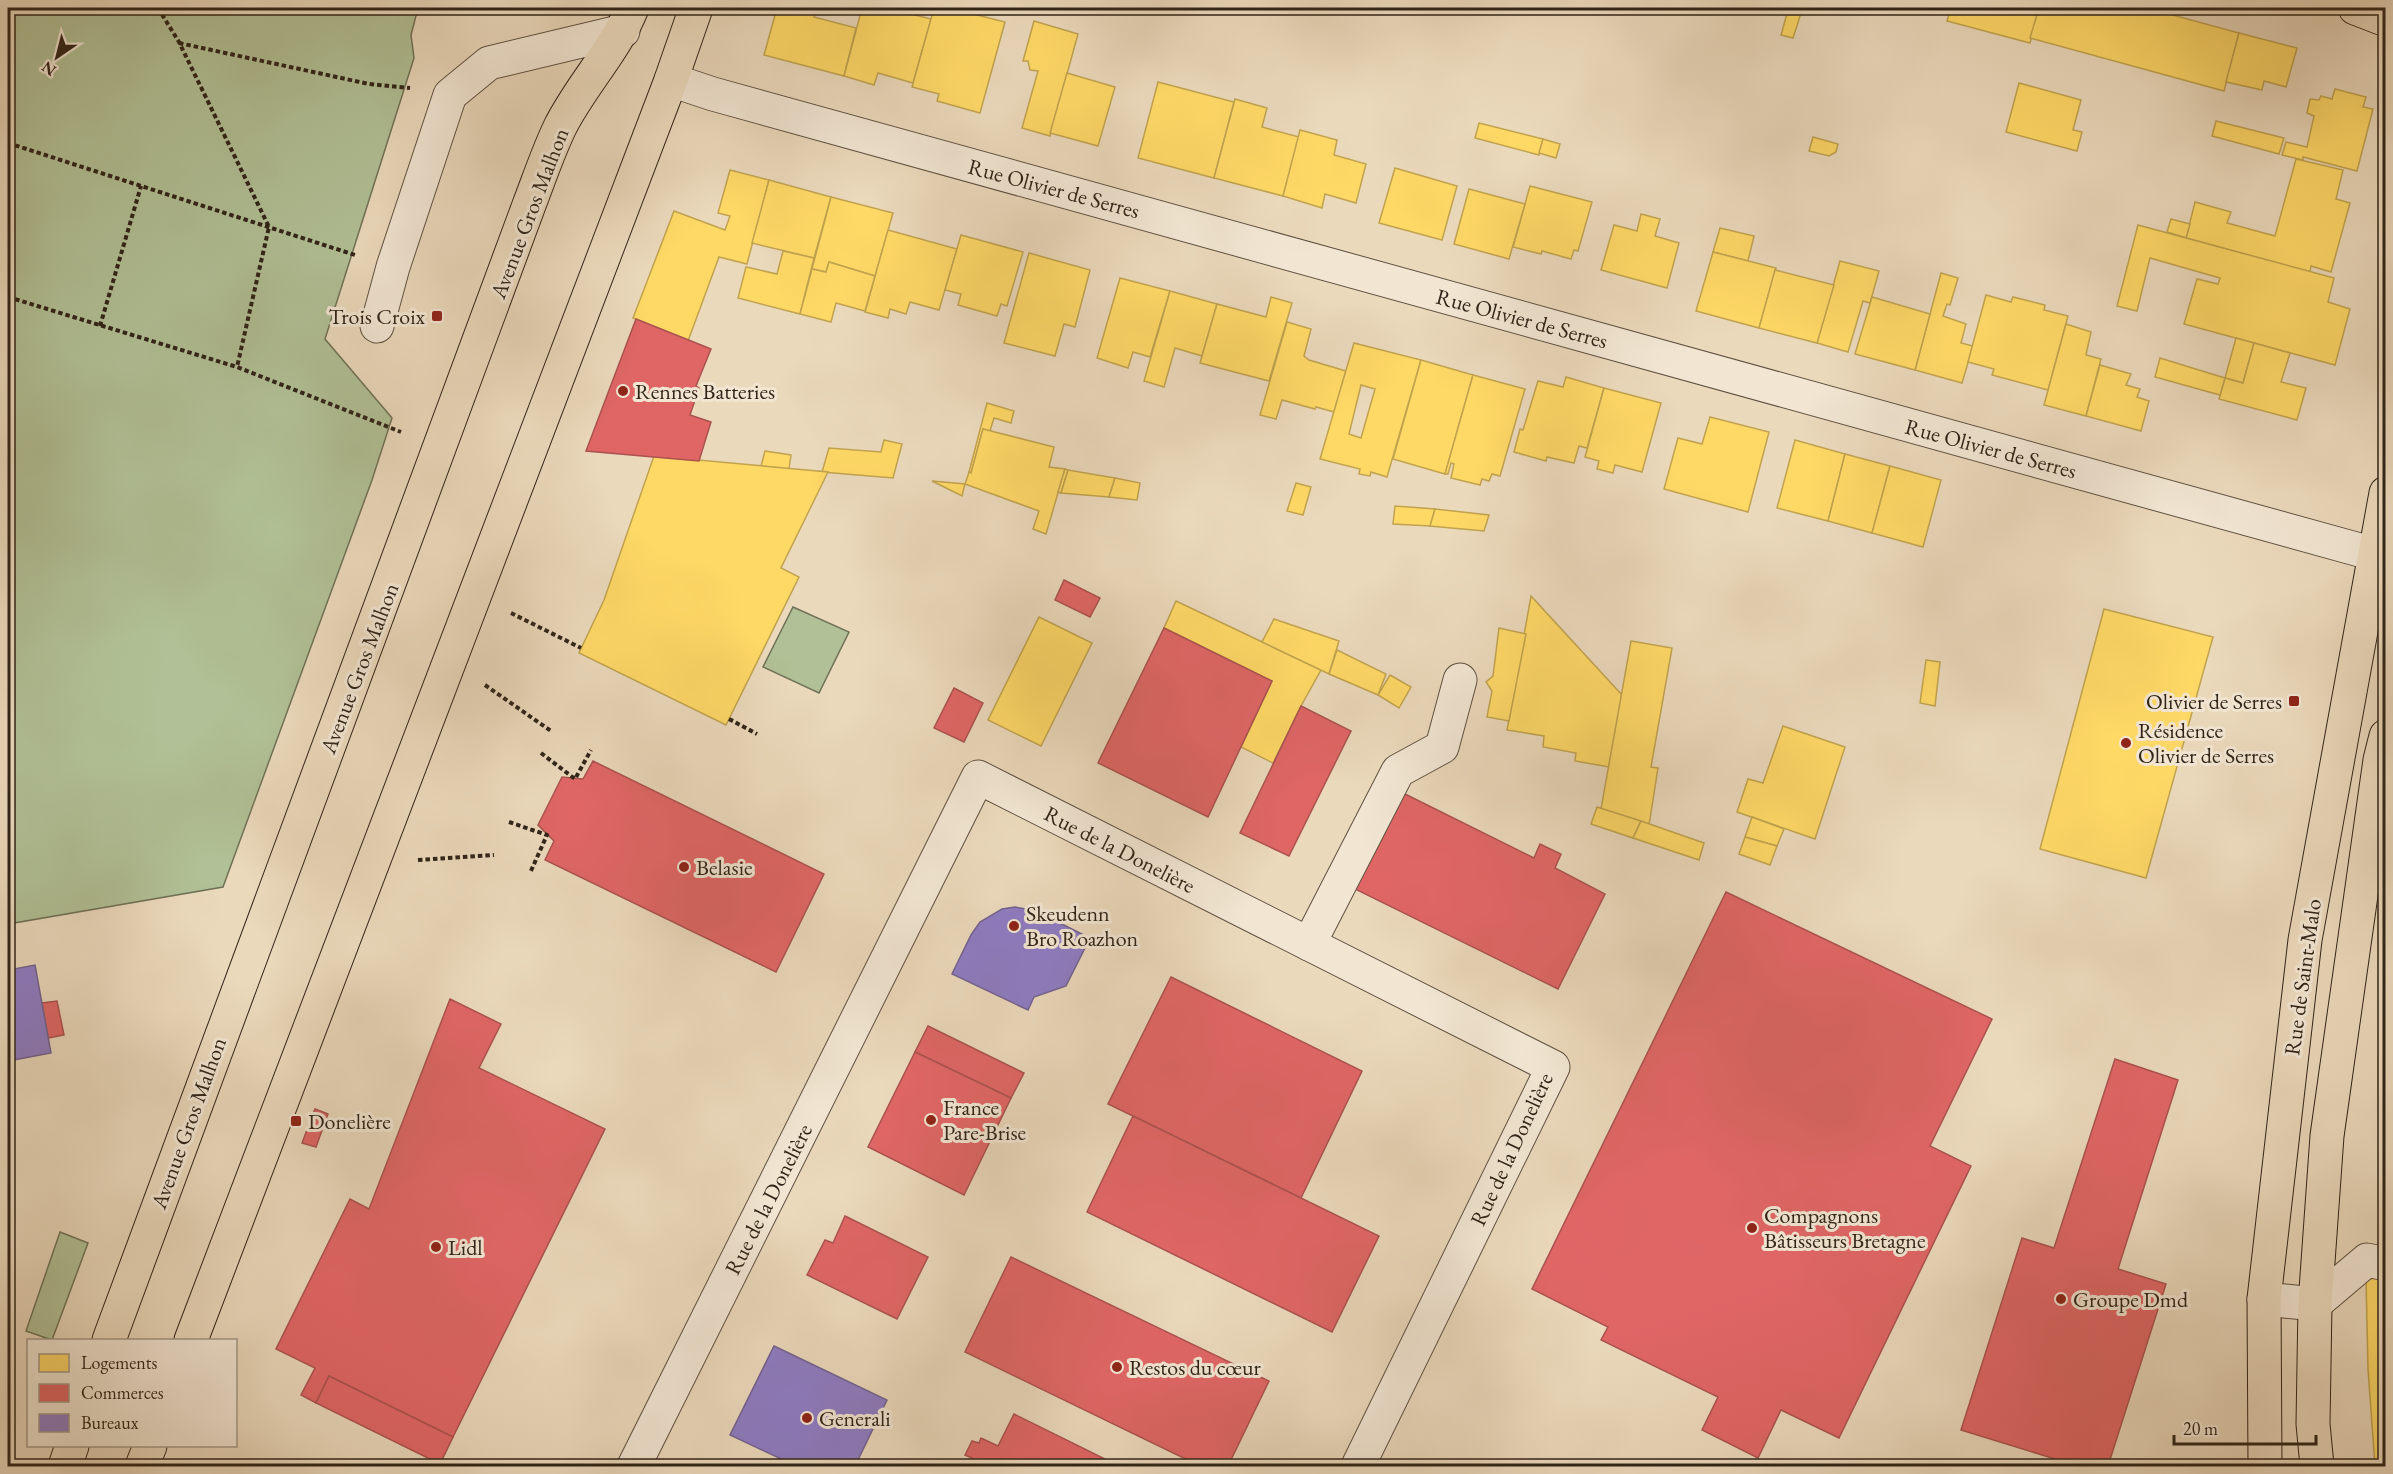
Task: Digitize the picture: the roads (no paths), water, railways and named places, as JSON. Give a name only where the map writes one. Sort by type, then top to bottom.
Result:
[{"type":"main road","points":[[192,1339],[476,596],[671,81],[696,8]]},
{"type":"main road","points":[[2355,8],[2385,20]]},
{"type":"main road","name":"Avenue Gros Malhon","points":[[110,1339],[529,205],[561,127],[628,19]]},
{"type":"main road","name":"Rue de Saint-Malo","points":[[2265,1467],[2264,1299],[2305,940],[2385,493]]},
{"type":"main road","name":"Rue de Saint-Malo","points":[[2318,1467],[2313,1424],[2315,1304],[2326,1136],[2385,736]]},
{"type":"main road","points":[[2283,1129],[2326,1136]]},
{"type":"main road","points":[[65,1467],[72,1447]]},
{"type":"main road","points":[[142,1467],[150,1447]]},
{"type":"street","points":[[377,326],[393,267],[450,94],[489,63],[628,19]]},
{"type":"street","name":"Rue Olivier de Serres","points":[[671,81],[2374,554]]},
{"type":"street","points":[[1309,944],[1398,771],[1442,747],[1460,680]]},
{"type":"street","name":"Rue de la Donelière","points":[[634,1467],[978,777],[1553,1066],[1358,1467]]},
{"type":"street","points":[[2264,1299],[2315,1304],[2367,1260],[2385,1264]]},
{"type":"place","name":"Trois Croix","points":[[437,316]]},
{"type":"place","name":"Rennes Batteries","points":[[623,391]]},
{"type":"place","name":"Olivier de Serres","points":[[2294,701]]},
{"type":"place","name":"Résidence Olivier de Serres","points":[[2126,743]]},
{"type":"place","name":"Belasie","points":[[684,867]]},
{"type":"place","name":"Skeudenn Bro Roazhon","points":[[1014,926]]},
{"type":"place","name":"France Pare-Brise","points":[[931,1120]]},
{"type":"place","name":"Donelière","points":[[296,1121]]},
{"type":"place","name":"Compagnons Bâtisseurs Bretagne","points":[[1752,1228]]},
{"type":"place","name":"Lidl","points":[[436,1247]]},
{"type":"place","name":"Groupe Dmd","points":[[2061,1299]]},
{"type":"place","name":"Restos du cœur","points":[[1117,1367]]},
{"type":"place","name":"Generali","points":[[807,1418]]}]
